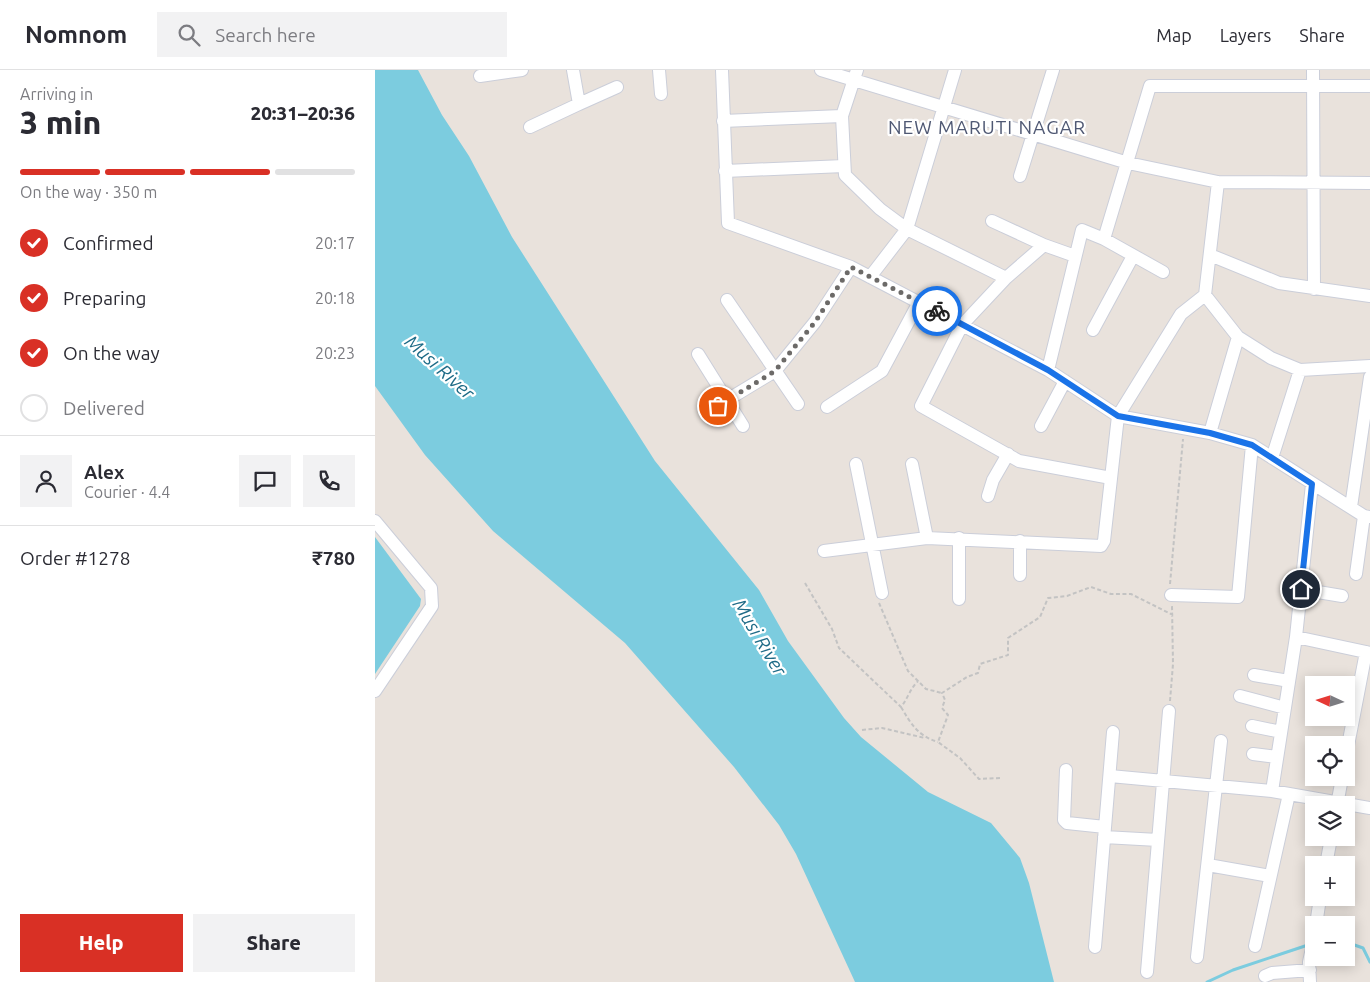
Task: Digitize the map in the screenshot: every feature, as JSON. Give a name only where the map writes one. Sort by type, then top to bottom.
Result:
[{"type":"street","points":[[480,76],[522,70]]},
{"type":"street","points":[[573,70],[579,104]]},
{"type":"street","points":[[659,70],[661,94]]},
{"type":"street","points":[[722,70],[728,223],[851,267],[1048,370],[1118,416],[1210,433],[1252,445],[1367,517],[1356,574]]},
{"type":"street","points":[[821,70],[856,75],[944,107],[1128,163],[1218,182],[1370,183]]},
{"type":"street","points":[[870,277],[907,229],[955,70]]},
{"type":"street","points":[[1020,176],[1053,70]]},
{"type":"street","points":[[1313,70],[1315,184],[1313,289]]},
{"type":"street","points":[[856,75],[842,116],[845,176],[880,209],[907,229],[1006,278]]},
{"type":"street","points":[[1105,239],[1150,86],[1370,86]]},
{"type":"street","points":[[530,127],[617,87]]},
{"type":"street","points":[[723,121],[842,116]]},
{"type":"street","points":[[725,171],[844,166]]},
{"type":"street","points":[[824,551],[873,543],[927,538],[1101,546],[1104,541],[1118,416],[1181,314],[1205,295],[1218,182]]},
{"type":"street","points":[[992,221],[1044,245],[1075,256]]},
{"type":"street","points":[[1048,370],[1082,230],[1105,239],[1163,272]]},
{"type":"street","points":[[1044,245],[1006,278],[963,325],[921,406],[1019,461],[1111,478]]},
{"type":"street","points":[[1210,255],[1279,283],[1370,296]]},
{"type":"street","points":[[1093,330],[1133,256]]},
{"type":"street","points":[[709,411],[775,371],[815,322],[851,267]]},
{"type":"street","points":[[1205,295],[1238,337],[1271,358],[1300,370],[1370,366]]},
{"type":"street","points":[[727,300],[798,404]]},
{"type":"street","points":[[827,407],[882,371],[919,302]]},
{"type":"street","points":[[1210,433],[1238,337]]},
{"type":"street","points":[[699,354],[743,426]]},
{"type":"street","points":[[1273,458],[1300,370]]},
{"type":"street","points":[[1351,507],[1370,377]]},
{"type":"street","points":[[1041,426],[1065,381]]},
{"type":"street","points":[[1171,596],[1238,597],[1252,445]]},
{"type":"street","points":[[988,496],[993,480],[1008,454]]},
{"type":"street","points":[[857,464],[873,543],[880,597]]},
{"type":"street","points":[[912,464],[927,538]]},
{"type":"street","points":[[1272,791],[1296,637],[1312,484]]},
{"type":"street","points":[[375,521],[431,588],[432,606],[375,692]]},
{"type":"street","points":[[959,538],[959,599]]},
{"type":"street","points":[[1020,541],[1020,575]]},
{"type":"street","points":[[1301,589],[1342,596]]},
{"type":"street","points":[[1296,637],[1368,653],[1350,736]]},
{"type":"street","points":[[1254,675],[1289,682]]},
{"type":"street","points":[[1240,696],[1285,708]]},
{"type":"street","points":[[1147,972],[1169,711]]},
{"type":"street","points":[[1252,726],[1281,732]]},
{"type":"street","points":[[1095,948],[1113,732]]},
{"type":"street","points":[[1197,956],[1221,741]]},
{"type":"street","points":[[1253,754],[1277,757]]},
{"type":"street","points":[[1066,770],[1064,820],[1067,823],[1105,832],[1158,840]]},
{"type":"street","points":[[1110,776],[1163,779],[1272,791],[1305,797]]},
{"type":"street","points":[[1255,946],[1289,794]]},
{"type":"street","points":[[1355,806],[1370,808]]},
{"type":"street","points":[[1208,865],[1270,876]]},
{"type":"street","points":[[1265,976],[1272,973],[1310,971]]},
{"type":"path","points":[[1169,711],[1173,664],[1173,615],[1169,582],[1184,428]]},
{"type":"path","points":[[805,583],[832,629],[839,648],[901,707],[914,728],[925,738]]},
{"type":"path","points":[[941,693],[967,676],[978,674],[980,664],[1008,655],[1008,638],[1040,617],[1048,598],[1067,596],[1091,587],[1111,594],[1131,594],[1173,615]]},
{"type":"path","points":[[880,597],[883,617],[908,671],[927,689],[941,693],[945,700],[942,708],[948,715],[938,742]]},
{"type":"path","points":[[901,707],[908,698],[909,690],[918,681]]},
{"type":"path","points":[[863,730],[882,728],[938,742],[959,758],[979,779],[1000,778]]},
{"type":"water","name":"Musi River","points":[[375,70],[418,70],[442,115],[469,156],[512,237],[655,461],[759,590],[788,641],[844,718],[861,737],[928,792],[991,823],[1020,858],[1029,883],[1054,982],[855,982],[796,854],[779,825],[734,767],[625,643],[493,531],[425,455],[375,386]]},
{"type":"water","points":[[375,537],[421,599],[420,606],[375,674]]},
{"type":"waterway","points":[[1355,945],[1363,948],[1370,962]]},
{"type":"waterway","points":[[1207,982],[1233,970],[1305,946]]},
{"type":"way so far","points":[[718,406],[775,371],[815,322],[851,267],[937,311]]},
{"type":"district","name":"NEW MARUTI NAGAR","points":[[987,127]]},
{"type":"route","points":[[937,311],[1048,370],[1118,416],[1210,433],[1252,445],[1312,484],[1301,589]]}]
